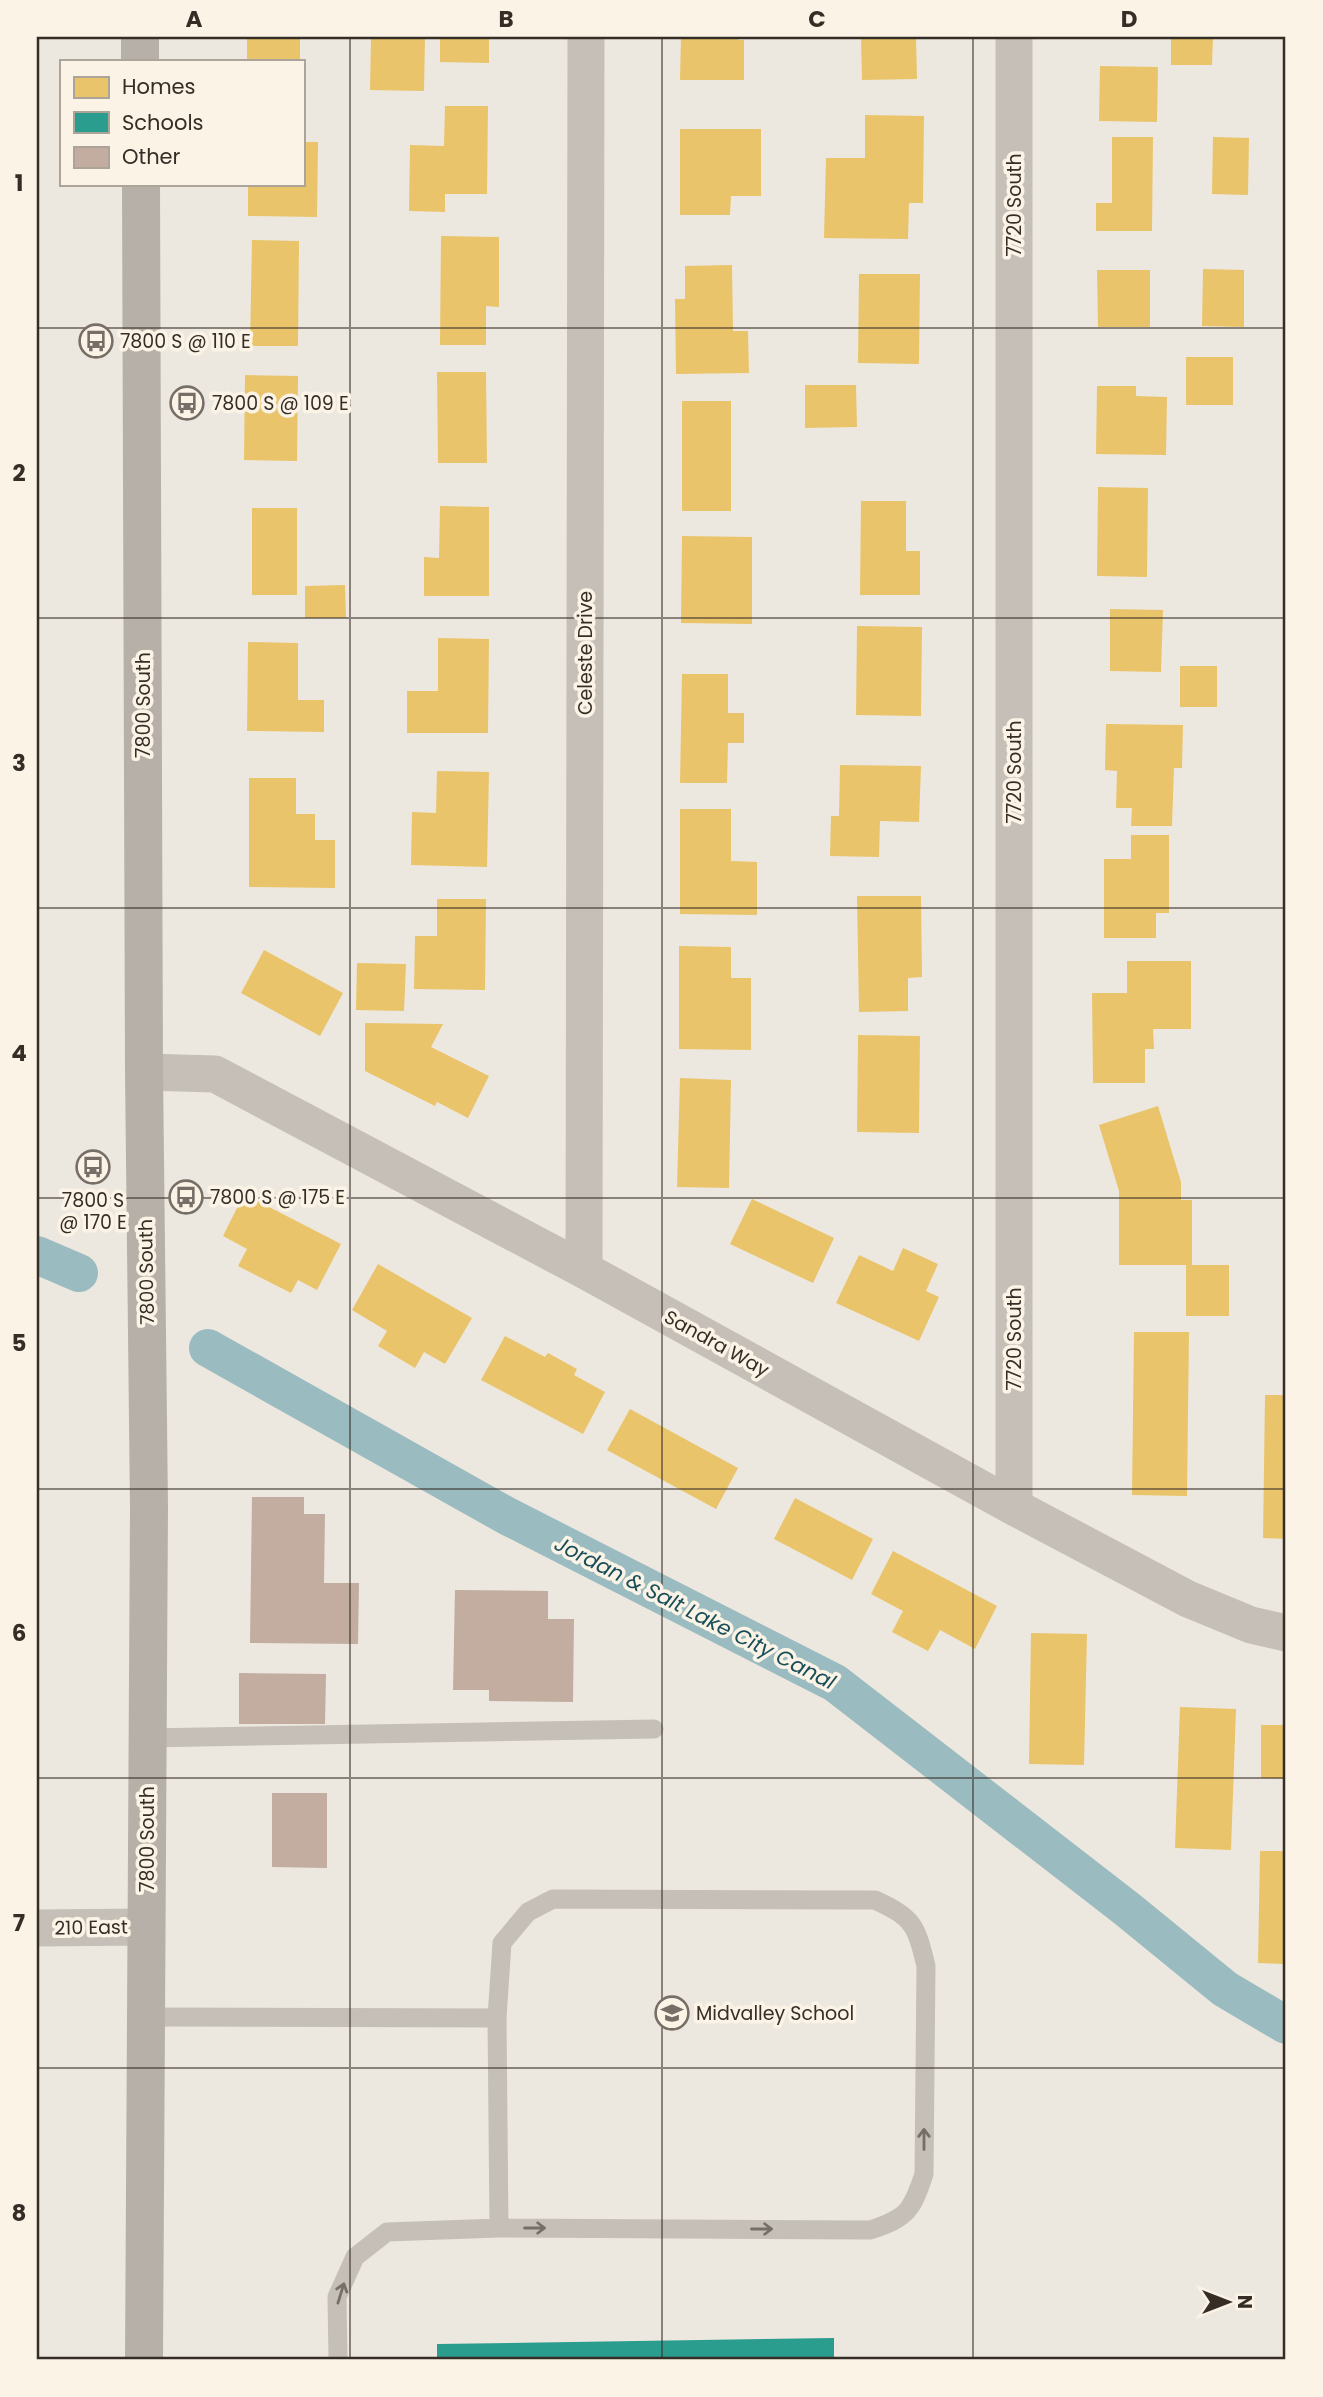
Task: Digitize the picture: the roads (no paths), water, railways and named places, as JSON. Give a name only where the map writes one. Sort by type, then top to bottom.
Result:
[{"type":"main road","points":[[140,37],[140,60]]},
{"type":"main road","name":"7800 South","points":[[141,186],[144,1072],[149,1508],[144,2360]]},
{"type":"street","name":"Celeste Drive","points":[[584,1270],[586,37]]},
{"type":"street","name":"7720 South","points":[[1014,37],[1014,1507]]},
{"type":"street","name":"Sandra Way","points":[[144,1072],[215,1074],[584,1270],[1014,1507],[1188,1599],[1251,1625],[1286,1633]]},
{"type":"street","name":"210 East","points":[[37,1928],[146,1927]]},
{"type":"lane","points":[[148,1738],[654,1729]]},
{"type":"lane","points":[[338,2360],[337,2297],[355,2257],[387,2232],[499,2228],[870,2230],[896,2222],[915,2203],[924,2174],[926,1966],[919,1937],[903,1913],[875,1900],[553,1899],[528,1912],[502,1943],[497,2018],[499,2228]]},
{"type":"lane","points":[[146,2017],[497,2018]]},
{"type":"waterway","name":"Jordan & Salt Lake City Canal","points":[[37,1255],[79,1273]]},
{"type":"waterway","name":"Jordan & Salt Lake City Canal","points":[[208,1348],[507,1516],[835,1683],[1127,1909],[1225,1989],[1286,2025]]},
{"type":"place","name":"7800 S @ 110 E","points":[[96,341]]},
{"type":"place","name":"7800 S @ 109 E","points":[[187,403]]},
{"type":"place","name":"7800 S @ 170 E","points":[[93,1167]]},
{"type":"place","name":"7800 S @ 175 E","points":[[186,1197]]},
{"type":"place","name":"Midvalley School","points":[[672,2013]]}]
